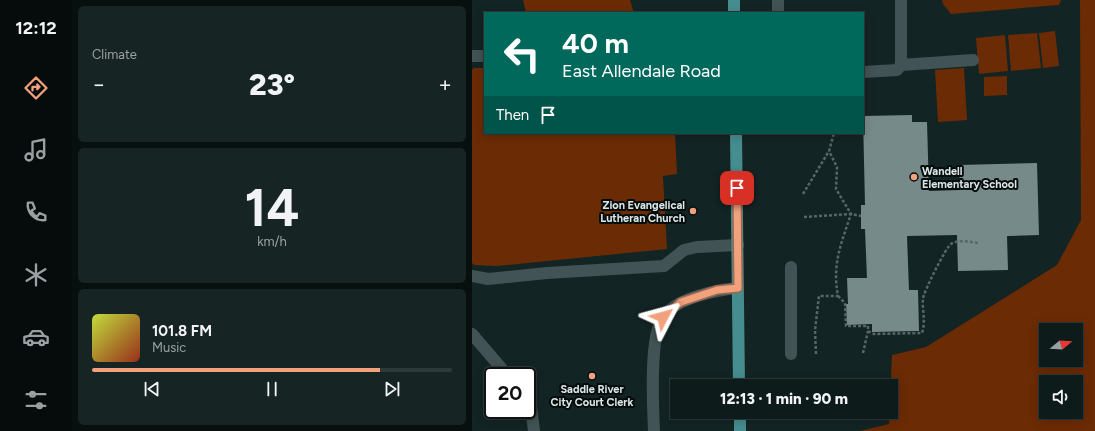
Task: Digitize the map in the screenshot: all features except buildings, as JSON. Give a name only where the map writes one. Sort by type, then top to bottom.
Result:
[{"type":"main road","points":[[734,0],[734,12]]},
{"type":"main road","points":[[736,134],[739,379]]},
{"type":"main road","points":[[740,419],[740,431]]},
{"type":"lane","points":[[778,0],[778,12]]},
{"type":"lane","points":[[864,72],[897,70],[901,65],[901,0]]},
{"type":"lane","points":[[472,56],[484,56]]},
{"type":"lane","points":[[901,65],[973,60]]},
{"type":"lane","points":[[472,276],[488,279],[547,273],[664,266],[684,250],[697,247],[738,245]]},
{"type":"lane","points":[[791,267],[791,354]]},
{"type":"lane","points":[[654,431],[654,340],[663,317],[681,302],[717,290],[738,288]]},
{"type":"lane","points":[[472,334],[500,367]]},
{"type":"lane","points":[[533,419],[534,431]]},
{"type":"path","points":[[803,194],[829,151],[834,134]]},
{"type":"path","points":[[829,151],[837,167],[836,189],[851,214],[837,256],[835,280],[838,296],[845,302],[846,326],[868,326],[863,353]]},
{"type":"path","points":[[804,217],[851,214],[861,216]]},
{"type":"path","points":[[868,331],[874,334],[922,332],[924,326],[923,298],[944,253],[951,244],[962,241],[978,243]]},
{"type":"path","points":[[816,354],[815,330],[819,296],[838,296]]},
{"type":"shaded area","points":[[523,0],[630,0],[634,12],[526,12]]},
{"type":"shaded area","points":[[942,0],[1061,0],[1059,5],[951,14],[943,4]]},
{"type":"shaded area","points":[[1080,0],[1095,0],[1095,431],[860,431],[889,424],[889,419],[898,419],[898,379],[891,379],[892,355],[926,347],[1057,265],[1081,220]]},
{"type":"shaded area","points":[[1055,31],[1059,66],[1043,68],[1039,33]]},
{"type":"shaded area","points":[[1037,33],[1041,68],[1011,71],[1008,35]]},
{"type":"shaded area","points":[[1005,35],[1008,71],[979,74],[976,38]]},
{"type":"shaded area","points":[[474,68],[484,68],[484,134],[675,134],[677,174],[663,176],[667,249],[497,266],[474,265],[472,263],[472,70]]},
{"type":"shaded area","points":[[964,68],[967,120],[938,122],[935,70]]},
{"type":"shaded area","points":[[1007,76],[1007,95],[984,96],[984,77]]},
{"type":"place","name":"Wandell Elementary School","points":[[914,177]]},
{"type":"place","name":"Zion Evangelical Lutheran Church","points":[[693,211]]},
{"type":"place","name":"Saddle River City Court Clerk","points":[[592,376]]},
{"type":"route","points":[[663,317],[681,302],[717,290],[738,288],[737,188]]}]
